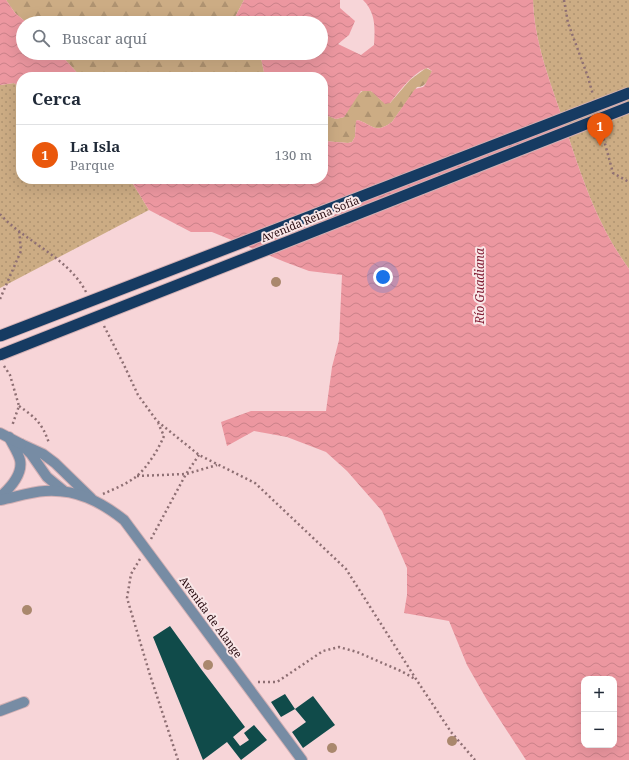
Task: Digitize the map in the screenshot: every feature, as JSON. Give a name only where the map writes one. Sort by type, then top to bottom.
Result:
[{"type":"highway","name":"Avenida Reina Sofía","points":[[0,336],[629,93]]},
{"type":"highway","name":"Avenida Reina Sofía","points":[[0,355],[629,107]]},
{"type":"street","name":"Avenida de Alange","points":[[4,435],[43,454],[55,463],[92,498],[108,507],[124,520],[302,760]]},
{"type":"street","points":[[0,498],[11,485],[20,467],[20,459],[4,435]]},
{"type":"street","name":"Avenida de Alange","points":[[20,444],[31,454],[57,489],[92,498]]},
{"type":"street","points":[[0,498],[57,489],[59,479],[55,463]]},
{"type":"street","points":[[0,711],[24,702]]},
{"type":"path","points":[[0,214],[56,258],[81,282],[88,296]]},
{"type":"path","points":[[0,299],[21,251],[19,230]]},
{"type":"path","points":[[92,498],[120,486],[137,476],[158,450],[164,436],[157,421],[138,395],[103,324]]},
{"type":"path","points":[[0,361],[10,375],[19,406],[35,417],[46,433],[55,463]]},
{"type":"path","points":[[4,435],[19,406]]},
{"type":"path","points":[[157,421],[198,455],[255,483],[346,569],[451,732],[475,760]]},
{"type":"path","points":[[178,760],[127,598],[131,574],[146,550],[186,474],[198,455]]},
{"type":"path","points":[[137,476],[186,474],[218,465]]},
{"type":"path","points":[[244,682],[277,682],[323,651],[339,648],[357,652],[416,679]]},
{"type":"green space","points":[[6,0],[244,0],[236,16],[19,16]]},
{"type":"green space","points":[[533,0],[629,0],[629,269],[607,233],[582,177],[539,45]]},
{"type":"green space","points":[[65,60],[261,60],[264,72],[76,72]]},
{"type":"green space","points":[[426,68],[432,71],[429,80],[423,86],[417,87],[392,122],[382,128],[375,128],[358,120],[356,121],[355,137],[352,142],[328,141],[328,116],[336,119],[344,117],[352,102],[364,90],[369,90],[382,101],[390,103],[410,80]]},
{"type":"green space","points":[[14,83],[16,84],[16,184],[133,184],[149,210],[0,288],[0,85]]},
{"type":"water","points":[[0,0],[6,0],[19,16],[16,16],[16,60],[65,60],[76,72],[16,72],[16,84],[14,83],[0,85]]},
{"type":"water","name":"Río Guadiana","points":[[244,0],[340,0],[340,8],[355,21],[349,35],[338,44],[361,55],[374,45],[374,21],[370,10],[363,0],[533,0],[539,45],[582,177],[607,233],[629,269],[629,760],[526,760],[487,700],[467,665],[449,621],[404,613],[407,595],[407,568],[382,511],[347,471],[326,452],[287,437],[254,431],[227,446],[221,422],[251,411],[326,411],[332,367],[339,340],[342,275],[309,271],[212,232],[191,232],[149,210],[133,184],[328,184],[328,141],[352,142],[355,137],[356,121],[358,120],[375,128],[382,128],[392,122],[415,89],[425,85],[432,71],[428,68],[412,77],[390,103],[385,104],[371,91],[361,91],[344,117],[336,119],[328,116],[328,72],[264,72],[261,60],[328,60],[328,16],[236,16]]},
{"type":"building","points":[[170,626],[245,727],[233,737],[240,746],[249,740],[244,733],[254,725],[267,740],[241,760],[227,742],[203,760],[153,637]]},
{"type":"building","points":[[285,694],[295,709],[281,717],[271,702]]},
{"type":"building","points":[[313,696],[335,725],[303,748],[292,732],[306,722],[295,709]]},
{"type":"place","name":"La Isla","points":[[600,146]]}]
